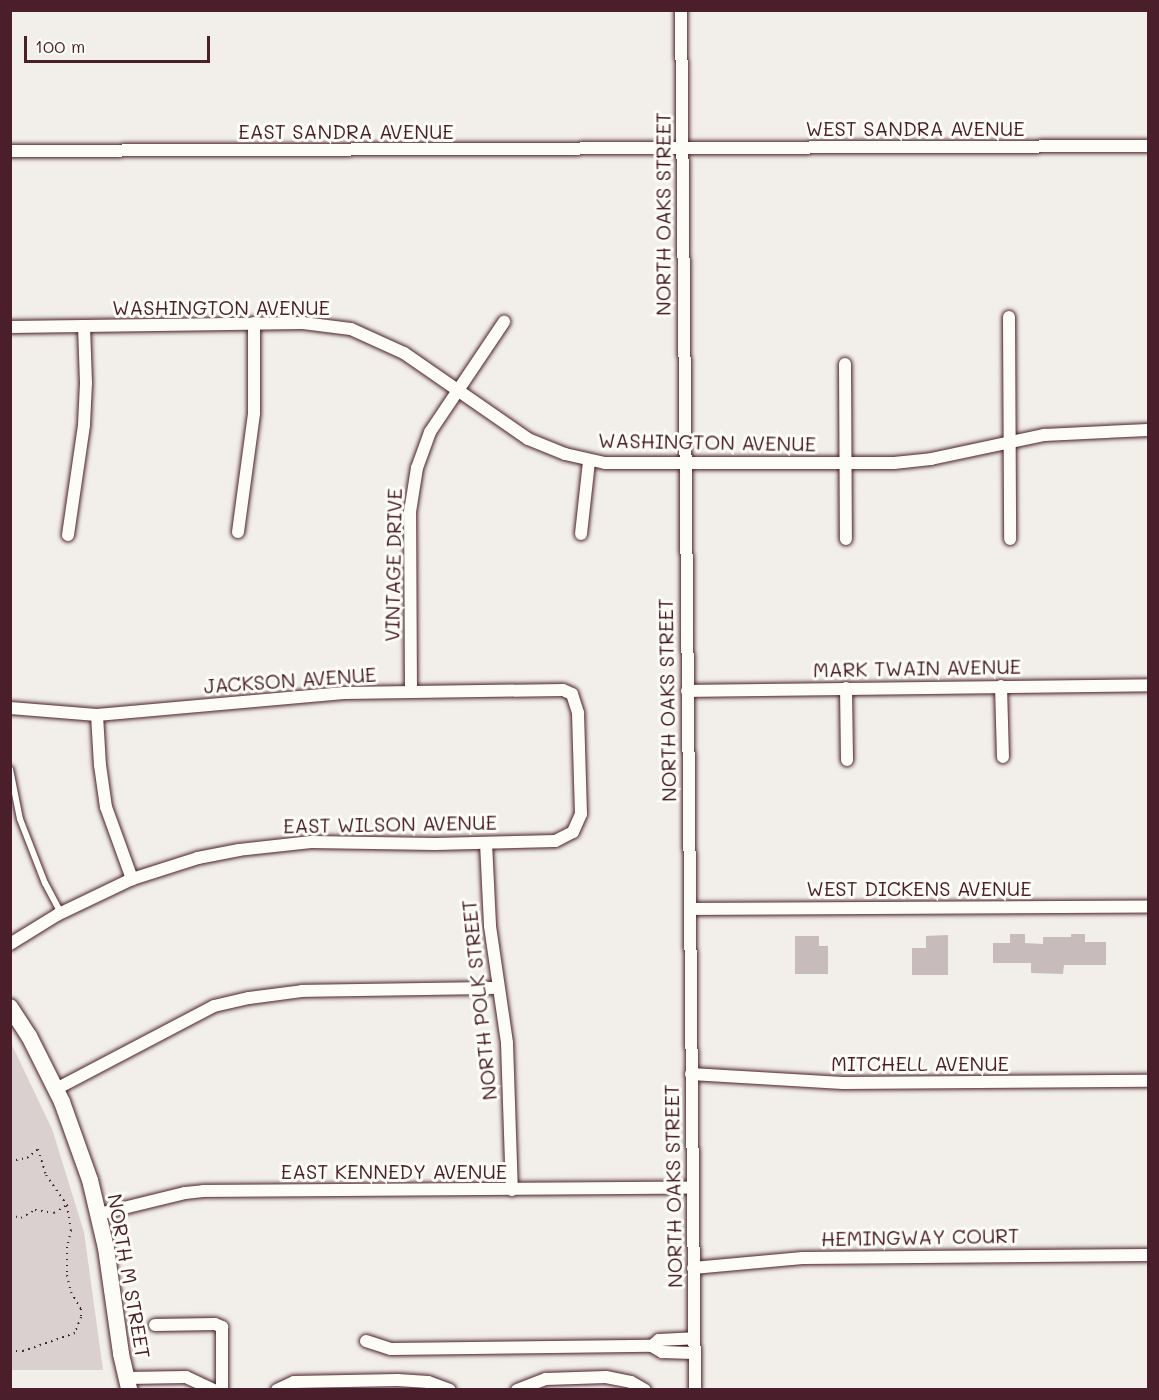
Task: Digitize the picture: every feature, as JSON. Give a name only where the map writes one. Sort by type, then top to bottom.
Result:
[{"type":"street","name":"NORTH OAKS STREET","points":[[681,10],[695,1389]]},
{"type":"street","name":"WEST SANDRA AVENUE","points":[[682,148],[1149,146]]},
{"type":"street","name":"EAST SANDRA AVENUE","points":[[10,151],[682,148]]},
{"type":"street","points":[[1009,317],[1010,539]]},
{"type":"street","name":"VINTAGE DRIVE","points":[[411,691],[413,488],[417,468],[430,432],[504,322]]},
{"type":"street","name":"WASHINGTON AVENUE","points":[[10,327],[254,323],[330,325],[351,329],[404,353],[528,439],[589,461],[684,464],[845,463],[931,459],[1044,435],[1149,430]]},
{"type":"street","points":[[238,532],[254,413],[254,323]]},
{"type":"street","points":[[68,535],[84,425],[87,383],[84,326]]},
{"type":"street","points":[[845,364],[846,539]]},
{"type":"street","points":[[580,534],[589,461]]},
{"type":"street","name":"MARK TWAIN AVENUE","points":[[687,691],[1149,685]]},
{"type":"street","points":[[1002,686],[1003,757]]},
{"type":"street","points":[[846,688],[847,760]]},
{"type":"street","name":"JACKSON AVENUE","points":[[10,708],[97,715],[334,694],[552,690],[572,694],[578,713],[581,814],[573,832]]},
{"type":"street","points":[[97,715],[100,765],[106,807],[132,879]]},
{"type":"street","name":"EAST WILSON AVENUE","points":[[10,944],[61,913],[132,879],[198,858],[275,845],[359,840],[409,844],[555,841],[573,832]]},
{"type":"street","name":"NORTH POLK STREET","points":[[486,843],[487,894],[507,1043],[513,1190]]},
{"type":"street","name":"WEST DICKENS AVENUE","points":[[690,909],[1149,907]]},
{"type":"street","points":[[56,1089],[214,1006],[249,998],[302,992],[498,988]]},
{"type":"street","name":"NORTH M STREET","points":[[10,1007],[56,1089],[77,1139],[99,1215],[110,1267],[128,1384]]},
{"type":"street","name":"MITCHELL AVENUE","points":[[691,1074],[843,1083],[1149,1081]]},
{"type":"street","name":"EAST KENNEDY AVENUE","points":[[99,1215],[185,1192],[203,1191],[692,1188]]},
{"type":"street","name":"HEMINGWAY COURT","points":[[693,1268],[803,1258],[1149,1255]]},
{"type":"street","points":[[155,1324],[215,1324],[222,1327],[222,1389]]},
{"type":"street","points":[[652,1346],[659,1340],[694,1338]]},
{"type":"street","points":[[366,1341],[391,1349],[652,1346],[662,1352],[694,1353]]},
{"type":"street","points":[[128,1384],[186,1377],[214,1389]]},
{"type":"street","points":[[517,1389],[546,1379],[606,1377],[631,1382],[645,1389]]},
{"type":"street","points":[[277,1389],[294,1382],[398,1380],[428,1382],[450,1389]]},
{"type":"lane","points":[[10,769],[20,819],[45,883],[61,913]]},
{"type":"path","points":[[10,1161],[27,1158],[38,1149],[46,1175],[67,1205],[71,1230],[67,1247],[67,1275],[71,1292],[81,1309],[79,1326],[75,1333],[41,1343],[24,1351],[10,1351]]},
{"type":"path","points":[[10,1216],[26,1216],[35,1210],[60,1212],[67,1205]]},
{"type":"shaded area","points":[[11,1043],[52,1129],[84,1232],[103,1370],[11,1370]]},
{"type":"building","points":[[1010,934],[1025,934],[1025,943],[1043,944],[1043,937],[1071,937],[1071,934],[1085,934],[1085,942],[1106,942],[1106,965],[1064,965],[1063,974],[1031,973],[1031,963],[993,963],[993,943],[1010,943]]},
{"type":"building","points":[[948,935],[948,975],[912,975],[912,948],[926,948],[926,936]]},
{"type":"building","points":[[795,936],[819,936],[819,946],[828,946],[828,974],[795,974]]}]
